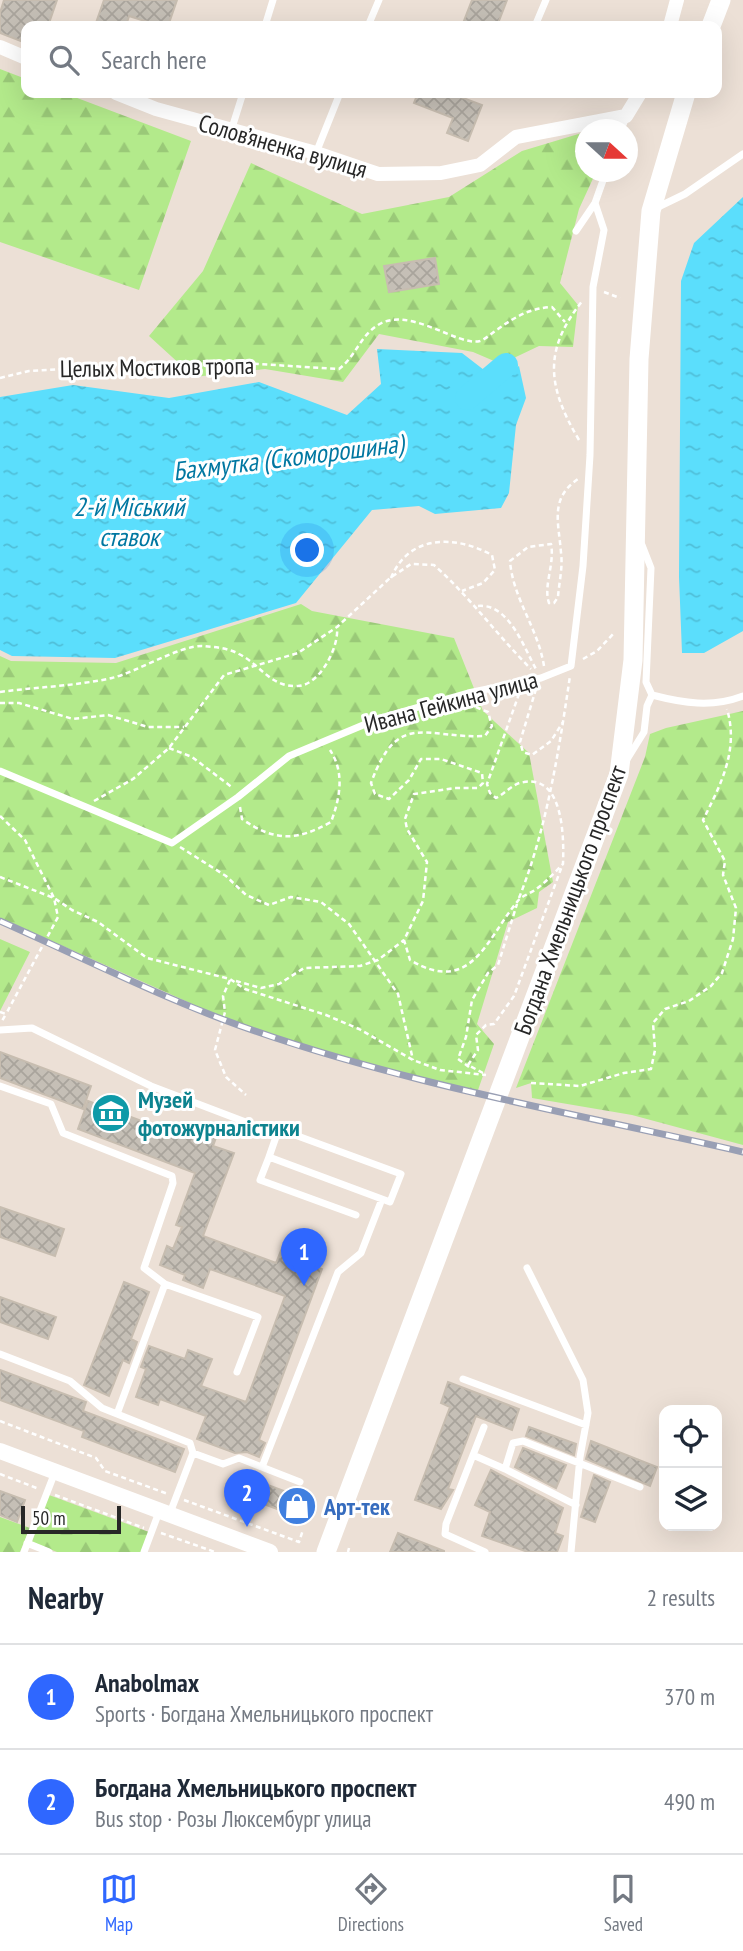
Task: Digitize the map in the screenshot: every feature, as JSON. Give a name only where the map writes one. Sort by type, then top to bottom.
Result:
[{"type":"main road","points":[[713,21],[721,0]]},
{"type":"main road","name":"Богдана Хмельницького проспект","points":[[326,1552],[619,774],[631,690],[639,359],[651,211],[660,170],[684,98]]},
{"type":"street","points":[[671,21],[677,0]]},
{"type":"street","points":[[0,47],[21,56]]},
{"type":"street","name":"Солов’яненка вулиця","points":[[131,98],[231,131],[316,153],[379,174],[441,173],[480,165],[516,137],[575,129]]},
{"type":"street","name":"Солов’яненка вулиця","points":[[626,119],[637,98]]},
{"type":"street","points":[[0,1451],[270,1552]]},
{"type":"lane","points":[[267,21],[273,0]]},
{"type":"lane","points":[[370,21],[379,0]]},
{"type":"lane","points":[[537,21],[546,0]]},
{"type":"lane","points":[[231,131],[241,98]]},
{"type":"lane","points":[[316,153],[339,98]]},
{"type":"lane","points":[[651,211],[685,194],[743,154]]},
{"type":"lane","points":[[576,231],[595,203],[602,182]]},
{"type":"lane","points":[[571,666],[590,455],[593,287],[604,230],[595,203]]},
{"type":"lane","points":[[619,774],[644,732],[647,706],[652,695],[646,682],[650,568],[636,531]]},
{"type":"lane","name":"Ивана Гейкина улица","points":[[172,843],[238,797],[289,756],[380,718],[450,698],[541,678],[571,666]]},
{"type":"lane","points":[[652,695],[703,704],[724,702],[743,696]]},
{"type":"lane","points":[[0,771],[172,843]]},
{"type":"lane","points":[[0,1030],[32,1028],[151,1086],[277,1134],[295,1135],[401,1174],[390,1202],[269,1157]]},
{"type":"lane","points":[[0,1086],[51,1104],[63,1133],[172,1176],[173,1183],[143,1263],[146,1272],[165,1284],[258,1317],[237,1372]]},
{"type":"lane","points":[[277,1134],[260,1180],[356,1215]]},
{"type":"lane","points":[[262,1468],[338,1272],[361,1253],[382,1199]]},
{"type":"lane","points":[[527,1268],[583,1380],[588,1413],[579,1464],[571,1552]]},
{"type":"lane","points":[[117,1414],[165,1284]]},
{"type":"lane","points":[[0,1354],[70,1381],[102,1408],[190,1443],[193,1453],[176,1497],[152,1530],[145,1552]]},
{"type":"lane","points":[[463,1379],[586,1425]]},
{"type":"lane","points":[[484,1427],[446,1524],[445,1534],[485,1552]]},
{"type":"lane","points":[[505,1469],[513,1443],[523,1441],[640,1488]]},
{"type":"lane","points":[[193,1453],[223,1464],[239,1458],[300,1482]]},
{"type":"lane","points":[[473,1455],[576,1505]]},
{"type":"lane","points":[[24,1552],[56,1471]]},
{"type":"lane","points":[[27,1543],[49,1552]]},
{"type":"path","points":[[590,455],[562,408],[552,375],[553,351],[565,323],[593,287],[620,298]]},
{"type":"path","name":"Целых Мостиков тропа","points":[[0,378],[29,370],[209,361],[340,369],[352,360],[366,334],[380,323],[401,319],[434,326],[466,341],[481,341],[516,316],[537,308],[551,307],[565,323]]},
{"type":"path","points":[[563,722],[551,741],[532,754],[523,752],[520,742],[544,665],[538,639],[512,580],[510,561],[528,547],[551,544],[554,560],[547,597],[549,603],[554,603],[558,597],[562,556],[556,510],[564,490],[589,471]]},
{"type":"path","points":[[390,578],[397,562],[426,543],[473,545],[492,555],[495,570],[483,583],[463,591]]},
{"type":"path","points":[[85,805],[133,779],[169,748],[223,675],[298,653],[337,627],[390,578],[411,564],[434,565],[463,591],[494,632],[541,678]]},
{"type":"path","points":[[477,607],[491,606],[506,619],[541,678]]},
{"type":"path","points":[[0,692],[113,678],[199,646],[229,649],[256,666],[275,683],[300,687],[317,677],[338,638],[337,627]]},
{"type":"path","points":[[230,979],[245,989],[359,1030],[413,1060],[440,1070],[486,1075],[458,1059],[466,1037],[472,1000],[488,973],[498,965],[531,865],[549,792],[571,666],[597,652],[615,632]]},
{"type":"path","points":[[469,1067],[478,1050],[477,1035],[486,1025],[494,1024],[514,996],[563,864],[563,831],[555,798],[537,781],[523,782],[496,798],[490,793],[487,784],[521,689],[541,678]]},
{"type":"path","points":[[0,877],[54,898],[98,922],[147,958],[261,988],[279,984],[304,968],[339,968],[374,962],[404,940],[423,901],[427,862],[407,829],[409,806],[414,794],[455,788],[478,788],[483,783],[482,774],[441,759],[421,759],[409,780],[388,799],[375,794],[371,783],[378,764],[391,743],[404,734],[428,730],[446,736],[485,737],[492,726],[488,712],[450,698]]},
{"type":"path","points":[[531,1083],[579,1086],[624,1073],[651,1069],[655,1050],[653,1023],[664,1009],[689,1001],[710,986],[722,973],[733,939],[736,908],[723,874],[725,861],[703,820],[728,766],[731,722],[724,702]]},
{"type":"path","points":[[0,703],[19,703],[73,719],[107,715],[148,727],[184,727]]},
{"type":"path","points":[[169,748],[192,757],[232,784],[238,797],[242,820],[256,829],[296,838],[331,822],[341,796],[337,764],[323,742]]},
{"type":"path","points":[[0,816],[25,840],[54,898],[58,917],[0,1025]]},
{"type":"path","points":[[172,843],[226,876],[246,895],[269,905],[291,897],[321,902],[349,924],[398,994],[413,1060]]},
{"type":"path","points":[[404,940],[410,960],[425,969],[451,971],[467,966],[485,951],[518,899],[535,890],[563,864]]},
{"type":"path","points":[[230,979],[223,996],[225,1012],[215,1050],[226,1077],[246,1096]]},
{"type":"path","points":[[0,1012],[6,1014]]},
{"type":"path","points":[[0,1421],[96,1458],[105,1471],[299,1542],[303,1531]]},
{"type":"path","points":[[0,1474],[215,1552]]},
{"type":"green space","points":[[0,69],[21,77],[21,98],[77,98],[191,141],[139,290],[0,242]]},
{"type":"green space","points":[[575,135],[575,182],[591,182],[579,209],[560,283],[578,305],[573,347],[539,346],[501,364],[473,352],[379,334],[343,382],[265,369],[194,377],[149,336],[203,271],[251,163],[362,214],[449,197],[522,151]]},
{"type":"green space","points":[[301,604],[312,611],[454,638],[483,711],[529,753],[553,882],[539,892],[537,908],[508,922],[477,1024],[494,1044],[477,1093],[359,1062],[237,1024],[0,918],[0,656],[11,661],[116,663]]},
{"type":"green space","points":[[743,711],[743,1145],[632,1115],[532,1098],[531,1083],[516,1088],[645,757],[650,734]]},
{"type":"green space","points":[[0,939],[30,952],[0,1011]]},
{"type":"green space","points":[[49,1495],[149,1532],[141,1552],[57,1552],[32,1542]]},
{"type":"green space","points":[[0,1517],[30,1528],[20,1552],[0,1552]]},
{"type":"water","points":[[743,197],[743,631],[704,653],[682,653],[679,577],[681,281],[694,243]]},
{"type":"water","name":"2-й Міський ставок","points":[[377,349],[462,353],[497,380],[519,366],[526,398],[516,425],[509,493],[501,508],[435,514],[419,506],[372,510],[296,603],[115,658],[12,656],[0,650],[0,397],[73,385],[169,398],[259,382],[347,415],[381,384]]},
{"type":"building","points":[[4,0],[57,0],[50,21],[21,21],[21,41],[0,33],[0,13]]},
{"type":"building","points":[[104,0],[177,0],[170,21],[145,21],[129,16],[128,21],[97,21]]},
{"type":"building","points":[[472,0],[507,0],[499,21],[464,21]]},
{"type":"building","points":[[416,98],[463,98],[482,105],[468,141],[447,133],[453,118],[414,103]]},
{"type":"building","points":[[435,258],[439,284],[389,292],[384,266]]},
{"type":"building","points":[[0,1052],[91,1086],[83,1109],[0,1078]]},
{"type":"building","points":[[88,1101],[187,1138],[192,1125],[217,1135],[213,1146],[234,1153],[203,1236],[276,1263],[282,1248],[304,1256],[302,1262],[322,1269],[259,1440],[265,1443],[259,1457],[247,1452],[235,1453],[197,1439],[206,1416],[160,1399],[158,1405],[136,1397],[146,1369],[141,1367],[149,1346],[185,1359],[188,1350],[212,1359],[201,1386],[246,1402],[285,1296],[210,1269],[203,1288],[183,1280],[185,1275],[160,1265],[167,1246],[173,1249],[182,1227],[176,1225],[195,1173],[78,1129]]},
{"type":"building","points":[[0,1207],[64,1229],[55,1256],[0,1237]]},
{"type":"building","points":[[124,1282],[149,1292],[131,1339],[137,1342],[129,1363],[123,1360],[109,1396],[84,1385]]},
{"type":"building","points":[[0,1297],[56,1317],[48,1339],[0,1322]]},
{"type":"building","points":[[0,1370],[86,1402],[83,1411],[184,1449],[175,1472],[82,1437],[84,1431],[0,1400]]},
{"type":"building","points":[[448,1382],[519,1409],[512,1430],[476,1416],[448,1489],[453,1490],[441,1509],[415,1500],[450,1407],[441,1403]]},
{"type":"building","points":[[529,1427],[576,1444],[574,1455],[526,1436]]},
{"type":"building","points":[[591,1441],[657,1467],[650,1486],[586,1459]]},
{"type":"building","points":[[523,1448],[566,1465],[556,1488],[515,1467]]},
{"type":"building","points":[[491,1470],[563,1508],[555,1533],[563,1536],[557,1552],[528,1552],[482,1536],[490,1512],[475,1505]]},
{"type":"building","points":[[594,1475],[610,1482],[595,1522],[581,1517]]},
{"type":"building","points":[[244,1476],[311,1501],[304,1519],[237,1494]]},
{"type":"building","points":[[0,1491],[25,1500],[17,1522],[0,1515]]},
{"type":"building","points":[[398,1533],[444,1551],[444,1552],[390,1552]]},
{"type":"waterway","name":"Бахмутка (Скоморошина)","points":[[467,398],[506,365]]},
{"type":"railway","points":[[0,921],[179,1002],[300,1046],[425,1081],[743,1152]]},
{"type":"place","name":"Музей фотожурналістики","points":[[111,1113]]},
{"type":"place","name":"Anabolmax","points":[[304,1286]]},
{"type":"place","name":"Арт-тек","points":[[297,1506]]},
{"type":"place","name":"Богдана Хмельницького проспект","points":[[247,1527]]}]
